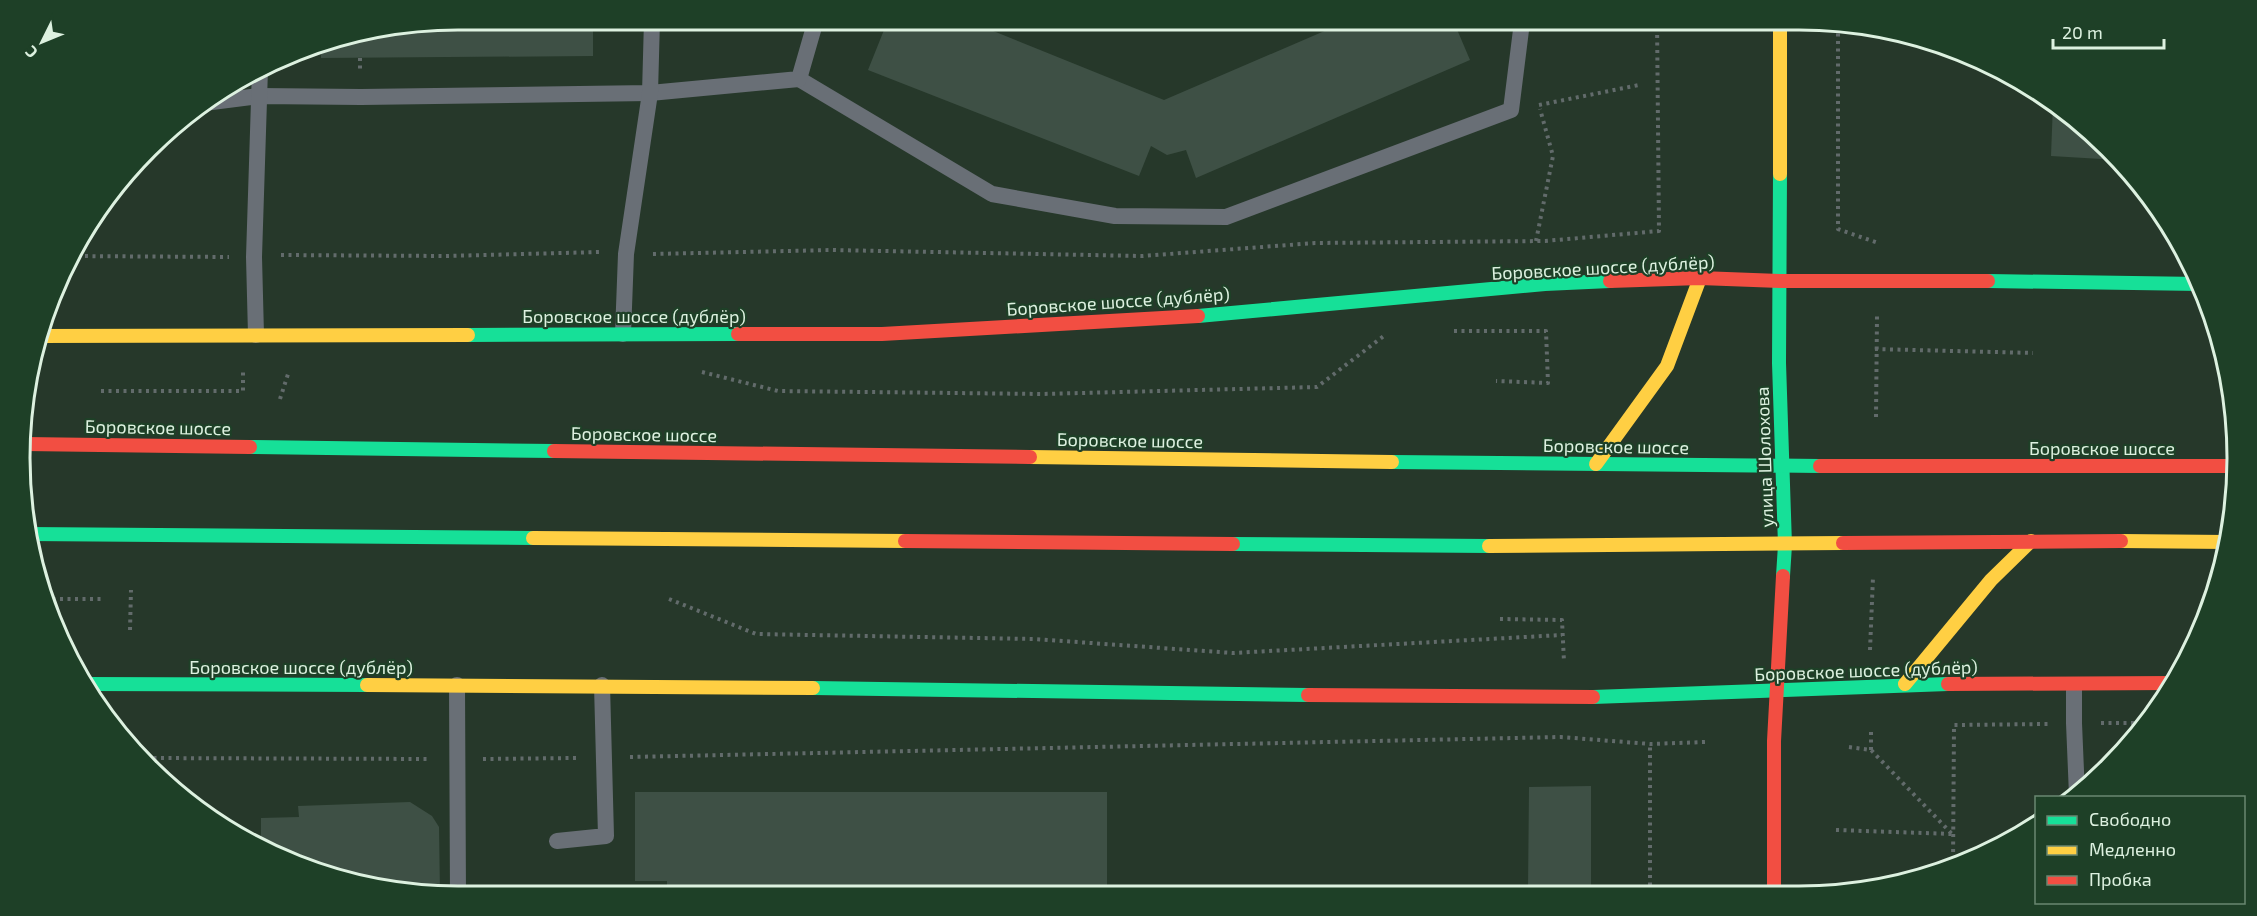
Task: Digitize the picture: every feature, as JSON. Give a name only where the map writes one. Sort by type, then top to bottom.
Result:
[{"type":"street","name":"улица Шолохова","points":[[1774,886],[1774,741],[1785,545],[1779,363],[1780,30]]},
{"type":"street","name":"Боровское шоссе (дублёр)","points":[[48,336],[882,334],[1208,315],[1545,284],[1700,278],[1780,281],[2190,284]]},
{"type":"street","points":[[1596,464],[1667,366],[1700,278]]},
{"type":"street","name":"Боровское шоссе","points":[[30,444],[1782,467],[2227,466]]},
{"type":"street","points":[[37,534],[1549,547],[2031,541],[2219,542]]},
{"type":"street","points":[[1905,684],[1991,579],[2031,541]]},
{"type":"street","name":"Боровское шоссе (дублёр)","points":[[95,684],[602,685],[1563,698],[1905,684],[2163,683]]},
{"type":"lane","points":[[623,334],[626,254],[650,93],[652,30]]},
{"type":"lane","points":[[799,79],[813,30]]},
{"type":"lane","points":[[222,101],[259,96],[650,93],[799,79],[992,194],[1115,216],[1226,217],[1511,110],[1524,30]]},
{"type":"lane","points":[[256,335],[254,257],[260,79]]},
{"type":"lane","points":[[457,685],[458,886]]},
{"type":"lane","points":[[557,841],[606,836],[602,685]]},
{"type":"lane","points":[[2074,685],[2073,723],[2076,784]]},
{"type":"path","points":[[81,256],[446,256],[831,250],[1142,256],[1315,243],[1536,241],[1659,231],[1657,30]]},
{"type":"path","points":[[1838,32],[1838,229],[1880,244]]},
{"type":"path","points":[[1511,110],[1639,85]]},
{"type":"path","points":[[1536,241],[1553,156],[1539,105]]},
{"type":"path","points":[[1876,417],[1877,314]]},
{"type":"path","points":[[698,371],[778,391],[1042,394],[1317,387],[1392,330]]},
{"type":"path","points":[[1451,331],[1546,331],[1548,383],[1496,381]]},
{"type":"path","points":[[1875,348],[2033,353]]},
{"type":"path","points":[[279,399],[290,368]]},
{"type":"path","points":[[101,391],[243,391]]},
{"type":"path","points":[[1869,657],[1873,575]]},
{"type":"path","points":[[130,630],[131,590]]},
{"type":"path","points":[[54,598],[103,599]]},
{"type":"path","points":[[669,599],[756,634],[1034,639],[1233,653],[1562,635]]},
{"type":"path","points":[[1500,619],[1562,620],[1564,671]]},
{"type":"path","points":[[1953,857],[1954,725]]},
{"type":"path","points":[[1871,729],[1871,750]]},
{"type":"path","points":[[152,758],[604,758],[1549,737],[1650,744],[1705,742]]},
{"type":"path","points":[[1650,744],[1650,886]]},
{"type":"path","points":[[1849,747],[1871,750],[1953,834]]},
{"type":"path","points":[[1836,830],[1953,834]]},
{"type":"building","points":[[593,30],[593,56],[321,58],[321,53],[375,38],[430,31]]},
{"type":"building","points":[[884,30],[991,30],[1164,100],[1327,30],[1457,30],[1470,60],[1196,178],[1186,150],[1167,155],[1151,146],[1139,176],[868,70]]},
{"type":"building","points":[[2053,113],[2106,159],[2051,156]]},
{"type":"building","points":[[1591,786],[1591,886],[1528,886],[1529,787]]},
{"type":"building","points":[[635,792],[1107,792],[1107,886],[667,886],[667,881],[635,881]]},
{"type":"building","points":[[410,802],[432,816],[439,827],[440,885],[375,878],[347,871],[294,853],[261,838],[261,818],[299,817],[298,806]]},
{"type":"traffic: fast","points":[[1780,174],[1779,363],[1785,545],[1783,576]]},
{"type":"traffic: fast","points":[[1198,316],[1545,284],[1610,281]]},
{"type":"traffic: fast","points":[[1988,281],[2190,284]]},
{"type":"traffic: fast","points":[[468,335],[738,334]]},
{"type":"traffic: fast","points":[[250,447],[554,451]]},
{"type":"traffic: fast","points":[[1392,462],[1820,466]]},
{"type":"traffic: fast","points":[[37,534],[533,538]]},
{"type":"traffic: fast","points":[[1233,544],[1489,546]]},
{"type":"traffic: fast","points":[[95,684],[367,685]]},
{"type":"traffic: fast","points":[[1593,697],[1948,684]]},
{"type":"traffic: fast","points":[[813,688],[1308,695]]},
{"type":"traffic: slow","points":[[1780,30],[1780,174]]},
{"type":"traffic: slow","points":[[1596,464],[1667,366],[1700,278]]},
{"type":"traffic: slow","points":[[48,336],[468,335]]},
{"type":"traffic: slow","points":[[1030,457],[1392,462]]},
{"type":"traffic: slow","points":[[533,538],[905,541]]},
{"type":"traffic: slow","points":[[1905,684],[1991,580],[2031,541]]},
{"type":"traffic: slow","points":[[2121,541],[2219,542]]},
{"type":"traffic: slow","points":[[1489,546],[1843,543]]},
{"type":"traffic: slow","points":[[367,685],[813,688]]},
{"type":"traffic: jam","points":[[1610,281],[1700,278],[1780,281],[1988,281]]},
{"type":"traffic: jam","points":[[738,334],[882,334],[1198,316]]},
{"type":"traffic: jam","points":[[30,444],[250,447]]},
{"type":"traffic: jam","points":[[554,451],[1030,457]]},
{"type":"traffic: jam","points":[[1820,466],[2227,466]]},
{"type":"traffic: jam","points":[[905,541],[1233,544]]},
{"type":"traffic: jam","points":[[1843,543],[2121,541]]},
{"type":"traffic: jam","points":[[1774,886],[1774,741],[1783,576]]},
{"type":"traffic: jam","points":[[1948,684],[2163,683]]},
{"type":"traffic: jam","points":[[1308,695],[1593,697]]}]
